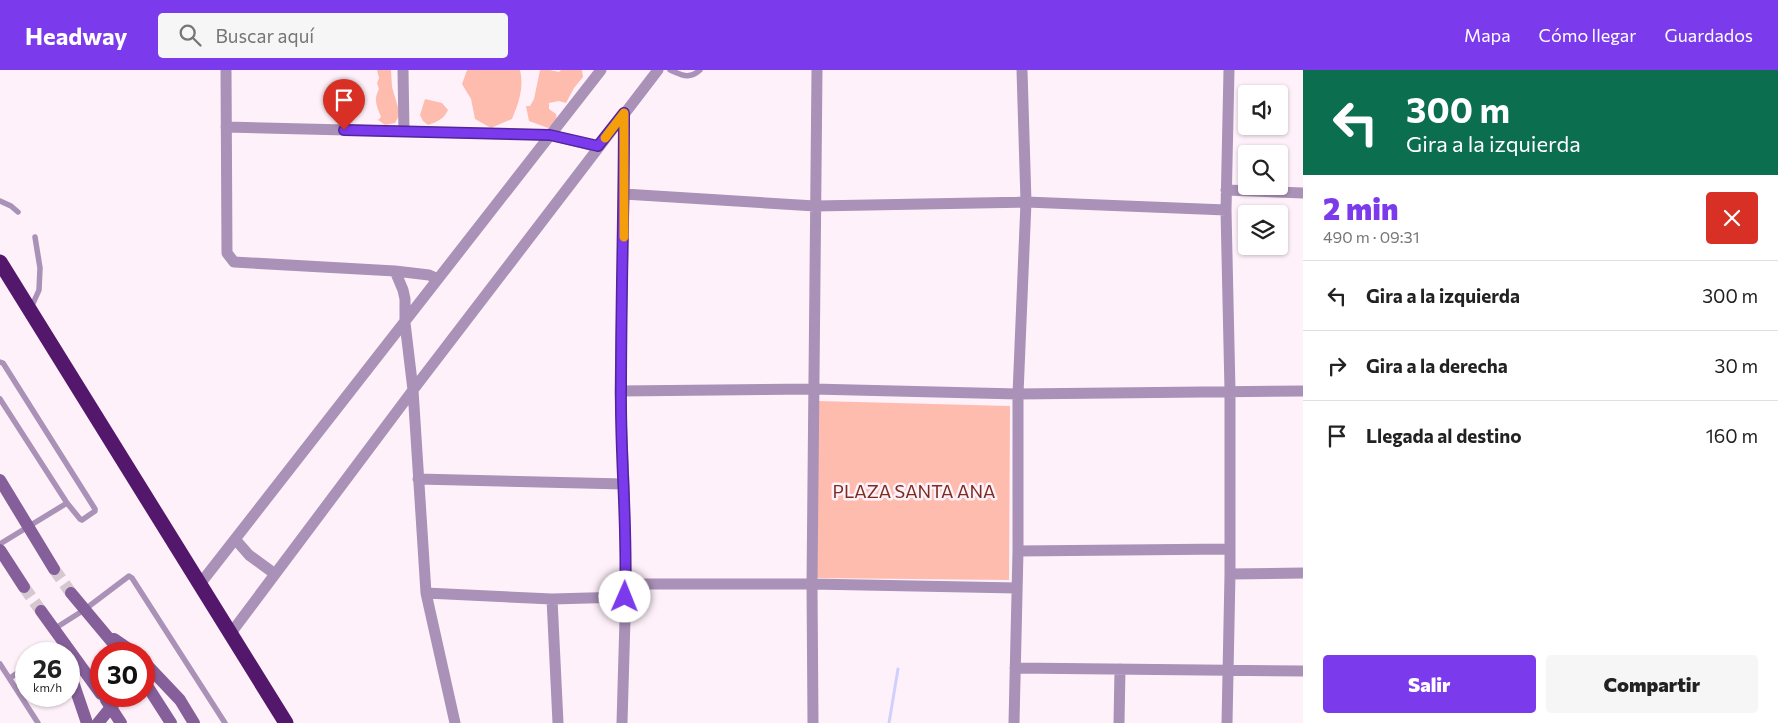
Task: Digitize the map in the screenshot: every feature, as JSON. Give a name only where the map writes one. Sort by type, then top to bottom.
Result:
[{"type":"highway","points":[[0,262],[286,723]]},
{"type":"street","points":[[226,70],[227,252],[234,262],[395,271],[428,275],[438,279]]},
{"type":"street","points":[[403,70],[404,131]]},
{"type":"street","points":[[200,584],[601,70]]},
{"type":"street","points":[[231,633],[598,146],[658,70]]},
{"type":"street","points":[[813,723],[812,584],[816,70]]},
{"type":"street","points":[[1014,723],[1018,552],[1018,394],[1026,202],[1022,70]]},
{"type":"street","points":[[1227,723],[1230,574],[1230,391],[1226,190],[1229,70]]},
{"type":"street","points":[[622,723],[626,584],[620,391],[624,113]]},
{"type":"street","points":[[226,127],[550,135],[598,146]]},
{"type":"street","points":[[1226,190],[1303,193]]},
{"type":"street","points":[[624,194],[815,206],[1026,202],[1226,210]]},
{"type":"street","points":[[395,271],[402,286],[405,299],[405,323],[413,390],[426,593],[455,723]]},
{"type":"street","points":[[620,391],[813,389],[1018,394],[1303,391]]},
{"type":"street","points":[[418,479],[624,484]]},
{"type":"street","points":[[0,480],[54,568]]},
{"type":"street","points":[[235,539],[249,555],[275,574]]},
{"type":"street","points":[[1018,552],[1230,550]]},
{"type":"street","points":[[1,551],[24,587]]},
{"type":"street","points":[[1230,574],[1303,574]]},
{"type":"street","points":[[626,584],[812,584],[1017,588]]},
{"type":"street","points":[[71,593],[112,642]]},
{"type":"street","points":[[426,593],[552,599],[625,597]]},
{"type":"street","points":[[552,599],[558,723]]},
{"type":"street","points":[[41,611],[63,642]]},
{"type":"street","points":[[104,633],[120,642]]},
{"type":"street","points":[[80,666],[90,679]]},
{"type":"street","points":[[1015,668],[1303,671]]},
{"type":"street","points":[[1119,723],[1120,669]]},
{"type":"street","points":[[155,673],[180,700],[194,723]]},
{"type":"street","points":[[155,679],[160,678]]},
{"type":"street","points":[[155,699],[171,723]]},
{"type":"street","points":[[80,701],[87,723]]},
{"type":"street","points":[[98,723],[103,707]]},
{"type":"street","points":[[110,707],[121,723]]},
{"type":"lane","points":[[670,70],[686,76],[692,76],[700,70]]},
{"type":"lane","points":[[0,202],[11,206],[18,212]]},
{"type":"lane","points":[[30,310],[39,290],[40,268],[35,237]]},
{"type":"lane","points":[[0,362],[83,490],[95,512],[81,520],[67,503],[0,399]]},
{"type":"lane","points":[[1,551],[28,527],[67,503]]},
{"type":"lane","points":[[54,630],[129,576],[225,723]]},
{"type":"lane","points":[[0,664],[38,723]]},
{"type":"lane","points":[[10,678],[15,675]]},
{"type":"green space","points":[[377,70],[391,70],[392,87],[400,114],[395,123],[385,125],[378,120],[381,117],[376,100],[379,89]]},
{"type":"green space","points":[[467,70],[520,70],[520,95],[512,119],[491,128],[475,119],[471,99],[462,84]]},
{"type":"green space","points":[[540,70],[559,72],[561,70],[582,70],[583,77],[574,88],[566,103],[559,101],[549,103],[549,109],[556,114],[557,121],[548,128],[529,121],[526,106],[530,106],[534,99]]},
{"type":"green space","points":[[425,99],[442,103],[448,110],[440,120],[428,125],[420,115]]},
{"type":"green space","name":"PLAZA SANTA ANA","points":[[818,401],[1010,406],[1009,580],[817,578]]},
{"type":"waterway","points":[[889,723],[898,669]]},
{"type":"tunnel","points":[[54,569],[71,593]]},
{"type":"tunnel","points":[[24,587],[41,611]]},
{"type":"slow traffic","points":[[605,138],[624,113],[624,237]]},
{"type":"route","points":[[344,130],[550,135],[598,146],[624,113],[620,391],[624,484],[625,597]]}]
